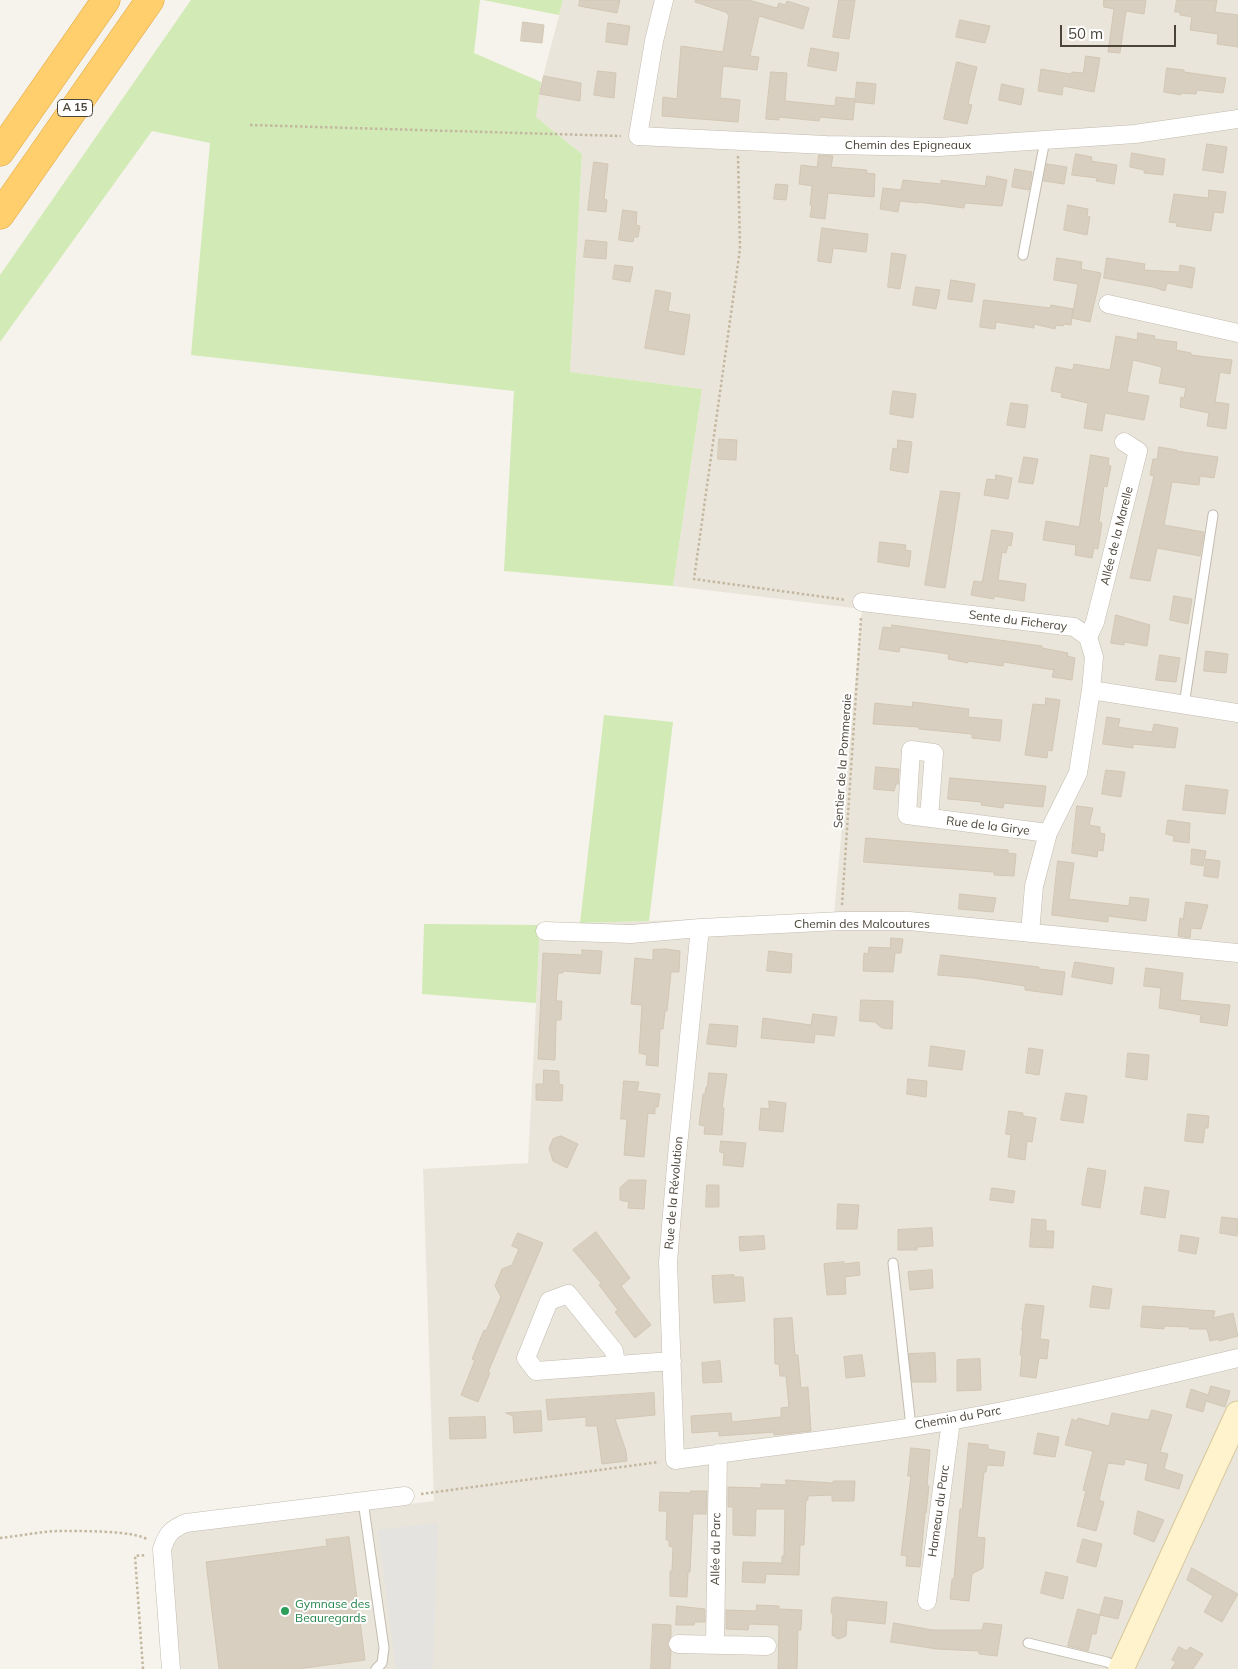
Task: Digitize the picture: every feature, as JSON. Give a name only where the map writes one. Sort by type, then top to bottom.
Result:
[{"type":"highway","name":"A 15","points":[[0,152],[106,0]]},
{"type":"highway","name":"A 15","points":[[0,215],[150,0]]},
{"type":"main road","points":[[1121,1669],[1238,1414]]},
{"type":"main road","points":[[1131,1669],[1238,1441]]},
{"type":"street","points":[[638,136],[654,41],[664,0]]},
{"type":"street","name":"Chemin des Epigneaux","points":[[638,136],[826,145],[939,147],[1135,134],[1238,118]]},
{"type":"street","points":[[1108,304],[1238,333]]},
{"type":"street","name":"Allée de la Marelle","points":[[1088,637],[1095,622],[1138,450],[1124,442]]},
{"type":"street","name":"Sente du Ficheray","points":[[862,602],[1074,627],[1088,637]]},
{"type":"street","points":[[1030,933],[1034,886],[1048,834],[1078,773],[1091,690],[1094,657],[1088,637]]},
{"type":"street","points":[[1091,690],[1238,713]]},
{"type":"street","name":"Rue de la Girye","points":[[929,818],[1048,834]]},
{"type":"street","name":"Chemin des Malcoutures","points":[[545,931],[631,934],[700,928],[841,921],[909,921],[1238,953]]},
{"type":"street","name":"Rue de la Révolution","points":[[675,1460],[668,1262],[700,928]]},
{"type":"street","points":[[616,1365],[614,1351],[568,1294],[549,1301],[526,1358],[536,1371],[672,1361]]},
{"type":"street","name":"Chemin du Parc","points":[[675,1460],[718,1453],[835,1440],[951,1421],[1123,1386],[1238,1358]]},
{"type":"street","name":"Hameau du Parc","points":[[926,1601],[951,1421]]},
{"type":"street","name":"Allée du Parc","points":[[715,1644],[718,1453]]},
{"type":"street","points":[[171,1669],[162,1551],[165,1539],[173,1528],[186,1523],[405,1496]]},
{"type":"street","points":[[678,1644],[767,1646]]},
{"type":"lane","points":[[1024,255],[1045,140]]},
{"type":"lane","points":[[1184,705],[1213,515]]},
{"type":"lane","points":[[892,1263],[911,1427]]},
{"type":"lane","points":[[364,1501],[384,1648],[382,1663],[376,1669]]},
{"type":"lane","points":[[1028,1644],[1107,1662],[1121,1669]]},
{"type":"path","points":[[250,125],[638,136]]},
{"type":"path","points":[[738,140],[740,249],[694,579],[862,602]]},
{"type":"path","name":"Sentier de la Pommeraie","points":[[841,921],[862,602]]},
{"type":"path","points":[[405,1496],[675,1460]]},
{"type":"path","points":[[0,1538],[56,1531],[126,1533],[144,1537],[162,1551]]},
{"type":"path","points":[[143,1669],[135,1556],[162,1551]]},
{"type":"shaded area","points":[[563,0],[1238,0],[1238,1669],[180,1669],[170,1548],[174,1538],[185,1531],[434,1501],[423,1169],[528,1163],[540,925],[834,914],[862,609],[673,586],[702,389],[570,372],[582,154],[536,117],[534,111]]},
{"type":"shaded area","points":[[438,1523],[433,1669],[396,1669],[378,1530]]},
{"type":"green space","points":[[191,0],[480,0],[474,53],[541,82],[536,117],[582,154],[570,372],[702,389],[673,586],[504,571],[514,391],[191,355],[210,143],[152,131],[0,342],[0,275]]},
{"type":"green space","points":[[483,0],[563,0],[559,15]]},
{"type":"green space","points":[[604,715],[673,722],[649,921],[580,923]]},
{"type":"green space","points":[[424,924],[540,925],[536,1003],[422,994]]},
{"type":"building","points":[[580,0],[620,0],[617,13],[579,6]]},
{"type":"building","points":[[696,0],[749,0],[777,8],[779,3],[785,5],[787,1],[809,8],[803,29],[759,16],[750,56],[759,57],[757,70],[723,66],[720,98],[740,100],[738,122],[662,116],[663,97],[677,99],[681,46],[723,52],[728,13],[695,2]]},
{"type":"building","points":[[839,0],[855,0],[849,39],[833,37]]},
{"type":"building","points":[[1104,0],[1146,0],[1144,14],[1126,11],[1120,53],[1108,52],[1114,9],[1104,7]]},
{"type":"building","points":[[1177,0],[1217,0],[1215,12],[1238,15],[1238,47],[1217,44],[1218,34],[1190,30],[1192,17],[1175,12]]},
{"type":"building","points":[[960,20],[990,26],[985,43],[956,37]]},
{"type":"building","points":[[523,22],[544,25],[542,43],[521,41]]},
{"type":"building","points":[[608,23],[630,26],[627,45],[606,42]]},
{"type":"building","points":[[811,48],[839,53],[836,71],[808,66]]},
{"type":"building","points":[[1086,56],[1100,58],[1094,92],[1063,86],[1062,95],[1038,91],[1041,69],[1071,74],[1072,72],[1083,73]]},
{"type":"building","points":[[957,62],[977,67],[968,104],[972,105],[967,124],[944,119]]},
{"type":"building","points":[[1167,68],[1226,78],[1223,93],[1197,90],[1196,94],[1181,93],[1181,95],[1164,92]]},
{"type":"building","points":[[598,71],[616,73],[614,98],[594,95]]},
{"type":"building","points":[[771,72],[787,73],[785,101],[835,106],[836,97],[855,99],[853,120],[820,117],[819,121],[779,117],[779,120],[766,119]]},
{"type":"building","points":[[544,76],[581,83],[580,101],[540,94]]},
{"type":"building","points":[[857,82],[876,84],[874,104],[855,102]]},
{"type":"building","points":[[1002,84],[1024,89],[1021,105],[999,100]]},
{"type":"building","points":[[1207,144],[1227,147],[1223,173],[1203,170]]},
{"type":"building","points":[[1132,153],[1165,159],[1163,175],[1144,173],[1144,170],[1130,167]]},
{"type":"building","points":[[1076,154],[1092,157],[1091,161],[1117,165],[1114,184],[1096,181],[1097,178],[1072,175]]},
{"type":"building","points":[[819,155],[833,156],[831,167],[867,170],[866,173],[875,174],[874,197],[828,193],[825,219],[810,217],[812,186],[799,184],[801,165],[817,167]]},
{"type":"building","points":[[594,162],[608,164],[604,199],[607,200],[606,212],[588,210]]},
{"type":"building","points":[[1047,164],[1067,167],[1064,184],[1044,181]]},
{"type":"building","points":[[1015,169],[1032,172],[1029,190],[1012,187]]},
{"type":"building","points":[[987,176],[1007,180],[1002,206],[965,203],[964,208],[900,201],[898,212],[880,209],[883,188],[901,190],[903,180],[941,184],[941,180],[985,186]]},
{"type":"building","points":[[776,184],[788,185],[786,200],[774,199]]},
{"type":"building","points":[[1209,190],[1226,192],[1223,213],[1214,212],[1211,231],[1176,226],[1177,223],[1169,222],[1174,194],[1208,198]]},
{"type":"building","points":[[1068,205],[1088,209],[1087,216],[1090,217],[1087,235],[1064,230]]},
{"type":"building","points":[[623,210],[637,212],[636,225],[640,226],[638,237],[634,237],[633,242],[619,240]]},
{"type":"building","points":[[822,228],[868,234],[866,252],[833,248],[831,263],[818,261]]},
{"type":"building","points":[[586,240],[607,242],[606,259],[584,257]]},
{"type":"building","points":[[892,253],[906,255],[900,289],[888,287]]},
{"type":"building","points":[[1057,258],[1082,262],[1081,269],[1101,273],[1090,322],[1072,318],[1078,284],[1054,280]]},
{"type":"building","points":[[1107,258],[1145,264],[1144,270],[1179,272],[1180,265],[1195,268],[1192,288],[1167,283],[1165,291],[1104,278]]},
{"type":"building","points":[[615,265],[633,267],[630,282],[613,279]]},
{"type":"building","points":[[951,280],[975,284],[972,302],[948,299]]},
{"type":"building","points":[[916,287],[940,290],[936,309],[913,305]]},
{"type":"building","points":[[656,290],[671,293],[668,311],[690,315],[684,355],[645,348]]},
{"type":"building","points":[[984,300],[1050,308],[1051,305],[1073,309],[1071,325],[1056,325],[1055,329],[1034,324],[1034,328],[996,322],[995,329],[980,327]]},
{"type":"building","points":[[1138,333],[1155,336],[1154,339],[1177,342],[1176,350],[1191,353],[1191,355],[1232,360],[1230,374],[1220,372],[1215,402],[1229,404],[1226,429],[1207,426],[1209,413],[1180,407],[1181,397],[1184,398],[1186,388],[1159,383],[1162,367],[1133,360],[1127,392],[1149,396],[1144,420],[1105,413],[1102,431],[1084,428],[1088,403],[1061,397],[1062,393],[1051,391],[1056,367],[1073,370],[1074,364],[1110,370],[1116,336],[1137,340]]},
{"type":"building","points":[[893,391],[916,394],[913,418],[890,414]]},
{"type":"building","points":[[1011,403],[1028,405],[1025,428],[1007,425]]},
{"type":"building","points":[[719,439],[737,440],[736,460],[718,459]]},
{"type":"building","points":[[898,440],[912,442],[908,473],[890,470],[893,448],[897,449]]},
{"type":"building","points":[[1159,447],[1218,457],[1214,478],[1200,476],[1199,485],[1172,482],[1164,525],[1204,532],[1200,556],[1157,548],[1150,581],[1130,578],[1154,476],[1150,475],[1153,459],[1157,459]]},
{"type":"building","points":[[1091,455],[1109,458],[1108,465],[1111,466],[1107,487],[1104,486],[1099,522],[1102,523],[1098,549],[1094,548],[1092,558],[1075,555],[1076,545],[1043,540],[1046,521],[1079,527]]},
{"type":"building","points":[[1024,457],[1038,459],[1033,484],[1019,482]]},
{"type":"building","points":[[996,475],[1012,478],[1008,499],[984,495],[987,479],[995,480]]},
{"type":"building","points":[[941,491],[960,493],[945,588],[925,585]]},
{"type":"building","points":[[992,530],[1013,533],[1011,546],[1008,545],[1006,553],[1002,552],[998,580],[1026,584],[1024,601],[994,596],[994,599],[971,595],[974,581],[982,582]]},
{"type":"building","points":[[880,542],[906,545],[905,550],[911,551],[909,567],[878,562]]},
{"type":"building","points":[[1174,596],[1192,599],[1188,624],[1170,620]]},
{"type":"building","points":[[1116,615],[1150,625],[1147,646],[1124,642],[1124,645],[1111,643]]},
{"type":"building","points":[[892,625],[1042,646],[1042,648],[1068,653],[1067,656],[1075,658],[1072,680],[1052,677],[1054,670],[1004,662],[1003,666],[968,661],[968,663],[948,659],[949,654],[900,647],[899,652],[879,649],[883,627],[891,628]]},
{"type":"building","points":[[1206,651],[1228,654],[1226,673],[1204,671]]},
{"type":"building","points":[[1160,655],[1180,658],[1176,682],[1156,680]]},
{"type":"building","points":[[1046,698],[1060,700],[1052,751],[1048,750],[1047,758],[1025,755],[1033,704],[1045,705]]},
{"type":"building","points":[[913,702],[969,709],[968,717],[1002,720],[1000,741],[972,738],[972,734],[919,729],[919,727],[873,724],[875,703],[912,707]]},
{"type":"building","points":[[1107,717],[1120,719],[1118,727],[1152,732],[1154,724],[1178,728],[1175,748],[1133,744],[1133,748],[1103,744]]},
{"type":"building","points":[[876,767],[899,769],[898,784],[896,784],[894,791],[874,789]]},
{"type":"building","points":[[1106,770],[1125,772],[1121,797],[1102,794]]},
{"type":"building","points":[[950,778],[1046,786],[1043,807],[1004,803],[1003,808],[981,805],[982,802],[948,799]]},
{"type":"building","points":[[1186,785],[1228,790],[1225,814],[1183,810]]},
{"type":"building","points":[[1077,806],[1093,808],[1089,825],[1100,827],[1100,833],[1105,834],[1103,851],[1098,850],[1097,857],[1072,853]]},
{"type":"building","points":[[1168,820],[1190,823],[1189,843],[1173,841],[1174,836],[1166,834]]},
{"type":"building","points":[[866,838],[1008,850],[1008,853],[1016,854],[1014,876],[994,875],[994,872],[864,862]]},
{"type":"building","points":[[1192,849],[1206,851],[1203,866],[1191,864]]},
{"type":"building","points":[[1206,859],[1220,861],[1218,878],[1204,876]]},
{"type":"building","points":[[1058,861],[1074,863],[1069,899],[1129,906],[1130,897],[1149,899],[1146,921],[1108,916],[1108,922],[1052,915]]},
{"type":"building","points":[[960,894],[996,898],[993,912],[959,909]]},
{"type":"building","points":[[1186,902],[1208,905],[1201,929],[1191,928],[1190,938],[1178,936],[1180,918],[1183,919]]},
{"type":"building","points":[[891,938],[903,939],[901,953],[895,953],[893,972],[863,971],[864,953],[868,954],[869,947],[890,948]]},
{"type":"building","points":[[582,950],[602,951],[600,974],[563,971],[563,973],[558,973],[556,1001],[562,1001],[561,1020],[556,1020],[555,1060],[538,1059],[543,953],[582,955]]},
{"type":"building","points":[[653,950],[680,951],[679,972],[671,972],[667,1011],[665,1011],[663,1029],[660,1029],[658,1066],[646,1065],[647,1055],[639,1053],[642,1005],[631,1004],[635,958],[653,960]]},
{"type":"building","points":[[769,951],[792,954],[791,973],[767,971]]},
{"type":"building","points":[[941,955],[1065,972],[1062,995],[1025,990],[1025,986],[938,975]]},
{"type":"building","points":[[1075,962],[1114,968],[1112,984],[1072,977]]},
{"type":"building","points":[[1146,968],[1183,973],[1180,1000],[1230,1005],[1227,1026],[1200,1022],[1201,1015],[1159,1008],[1161,988],[1144,986]]},
{"type":"building","points":[[861,1000],[893,1001],[892,1029],[882,1028],[875,1022],[860,1021]]},
{"type":"building","points":[[813,1014],[837,1017],[834,1036],[815,1034],[814,1043],[761,1038],[763,1018],[811,1025]]},
{"type":"building","points":[[710,1024],[738,1026],[736,1047],[707,1044]]},
{"type":"building","points":[[931,1046],[965,1051],[962,1070],[929,1066]]},
{"type":"building","points":[[1029,1048],[1043,1050],[1039,1075],[1026,1073]]},
{"type":"building","points":[[1128,1053],[1149,1055],[1147,1080],[1126,1077]]},
{"type":"building","points":[[544,1070],[559,1071],[559,1084],[563,1085],[562,1101],[536,1100],[536,1084],[543,1084]]},
{"type":"building","points":[[709,1073],[727,1074],[722,1108],[724,1108],[722,1135],[704,1134],[705,1126],[699,1125],[703,1094],[705,1094],[707,1087]]},
{"type":"building","points":[[908,1079],[927,1081],[926,1097],[907,1094]]},
{"type":"building","points":[[624,1081],[639,1082],[637,1091],[660,1094],[658,1107],[655,1107],[655,1114],[648,1113],[644,1157],[624,1155],[627,1119],[621,1119]]},
{"type":"building","points":[[1066,1093],[1087,1096],[1083,1123],[1061,1120]]},
{"type":"building","points":[[769,1101],[786,1103],[783,1132],[759,1130],[761,1108],[769,1109]]},
{"type":"building","points":[[1009,1111],[1023,1113],[1023,1116],[1036,1118],[1032,1142],[1027,1141],[1025,1160],[1008,1157],[1011,1135],[1006,1134]]},
{"type":"building","points":[[1188,1114],[1209,1116],[1208,1128],[1205,1128],[1203,1143],[1185,1141]]},
{"type":"building","points":[[561,1136],[578,1144],[567,1168],[553,1161],[549,1148],[553,1139]]},
{"type":"building","points":[[721,1141],[746,1143],[743,1167],[723,1165],[724,1153],[720,1152]]},
{"type":"building","points":[[1088,1168],[1106,1171],[1100,1208],[1082,1205]]},
{"type":"building","points":[[629,1180],[646,1180],[644,1209],[628,1208],[629,1202],[620,1200],[620,1188]]},
{"type":"building","points":[[707,1185],[719,1185],[719,1207],[706,1207]]},
{"type":"building","points":[[1145,1187],[1169,1191],[1165,1218],[1141,1214]]},
{"type":"building","points":[[992,1188],[1015,1191],[1013,1203],[990,1200]]},
{"type":"building","points":[[838,1204],[859,1205],[857,1229],[837,1229]]},
{"type":"building","points":[[1222,1217],[1238,1219],[1237,1236],[1220,1233]]},
{"type":"building","points":[[1032,1219],[1046,1220],[1046,1231],[1054,1231],[1053,1248],[1030,1247]]},
{"type":"building","points":[[932,1228],[933,1246],[917,1247],[917,1250],[898,1250],[898,1230]]},
{"type":"building","points":[[596,1232],[630,1278],[621,1286],[651,1325],[635,1338],[615,1312],[618,1310],[599,1285],[601,1283],[573,1250]]},
{"type":"building","points":[[518,1233],[543,1243],[488,1372],[490,1373],[478,1402],[461,1395],[475,1360],[472,1359],[501,1297],[495,1286],[502,1269],[512,1265],[519,1249],[512,1246]]},
{"type":"building","points":[[1181,1235],[1199,1238],[1196,1254],[1179,1251]]},
{"type":"building","points":[[764,1236],[765,1249],[740,1251],[739,1237]]},
{"type":"building","points":[[844,1262],[844,1264],[859,1262],[860,1275],[845,1277],[846,1294],[827,1295],[824,1264]]},
{"type":"building","points":[[932,1270],[933,1288],[910,1290],[908,1272]]},
{"type":"building","points":[[734,1275],[734,1277],[743,1277],[745,1301],[714,1303],[712,1276]]},
{"type":"building","points":[[1093,1286],[1112,1289],[1109,1309],[1090,1307]]},
{"type":"building","points":[[1026,1304],[1044,1306],[1040,1339],[1049,1340],[1047,1359],[1039,1358],[1036,1378],[1020,1376],[1022,1330]]},
{"type":"building","points":[[1143,1306],[1215,1311],[1213,1318],[1233,1313],[1238,1336],[1219,1341],[1219,1339],[1210,1341],[1207,1329],[1164,1326],[1164,1329],[1141,1327]]},
{"type":"building","points":[[792,1318],[795,1355],[798,1355],[801,1388],[808,1387],[811,1431],[774,1435],[774,1432],[719,1436],[719,1431],[692,1433],[691,1416],[731,1413],[732,1422],[781,1417],[781,1408],[789,1407],[786,1376],[780,1376],[779,1364],[775,1364],[774,1319]]},
{"type":"building","points":[[935,1353],[936,1382],[912,1382],[909,1354]]},
{"type":"building","points":[[862,1355],[865,1376],[846,1378],[844,1357]]},
{"type":"building","points":[[980,1359],[981,1390],[957,1391],[957,1360]]},
{"type":"building","points":[[720,1361],[722,1382],[703,1383],[702,1363]]},
{"type":"building","points":[[1211,1386],[1230,1391],[1225,1407],[1206,1401],[1203,1412],[1186,1407],[1191,1389],[1208,1395]]},
{"type":"building","points":[[654,1393],[655,1415],[615,1419],[626,1451],[627,1461],[602,1464],[597,1426],[586,1426],[586,1417],[548,1420],[546,1400]]},
{"type":"building","points":[[1152,1410],[1172,1415],[1160,1452],[1168,1454],[1164,1469],[1183,1475],[1179,1489],[1145,1480],[1148,1464],[1125,1459],[1124,1465],[1108,1463],[1099,1500],[1104,1502],[1096,1531],[1077,1526],[1086,1491],[1083,1490],[1093,1451],[1065,1445],[1072,1419],[1077,1421],[1078,1418],[1109,1426],[1112,1413],[1148,1420]]},
{"type":"building","points":[[541,1411],[542,1431],[514,1433],[513,1416],[506,1413]]},
{"type":"building","points":[[485,1417],[486,1438],[450,1439],[449,1418]]},
{"type":"building","points":[[1038,1433],[1059,1437],[1055,1457],[1034,1454]]},
{"type":"building","points":[[969,1443],[988,1445],[988,1449],[1005,1452],[1003,1466],[987,1465],[986,1472],[984,1472],[977,1537],[985,1538],[983,1568],[972,1574],[969,1601],[950,1599],[952,1579],[954,1579],[960,1509],[962,1509]]},
{"type":"building","points":[[911,1448],[930,1450],[927,1486],[929,1486],[920,1567],[906,1566],[907,1556],[901,1555],[911,1476],[908,1476]]},
{"type":"building","points":[[786,1480],[833,1483],[833,1481],[855,1481],[854,1501],[832,1501],[832,1495],[808,1496],[808,1500],[806,1500],[804,1545],[800,1545],[799,1575],[766,1574],[765,1583],[742,1582],[743,1562],[782,1563],[782,1556],[784,1556],[785,1509],[756,1509],[755,1536],[733,1535],[733,1507],[728,1507],[728,1487],[761,1488],[761,1484],[786,1485]]},
{"type":"building","points":[[691,1491],[707,1491],[706,1514],[693,1514],[687,1597],[670,1596],[670,1571],[672,1571],[673,1547],[669,1546],[669,1540],[666,1540],[667,1511],[659,1511],[660,1492],[690,1493]]},
{"type":"building","points":[[1138,1511],[1164,1520],[1154,1542],[1134,1534]]},
{"type":"building","name":"Gymnase des Beauregards","points":[[349,1537],[365,1660],[297,1669],[219,1669],[206,1562],[327,1546],[326,1540]]},
{"type":"building","points":[[1083,1539],[1102,1544],[1096,1567],[1077,1562]]},
{"type":"building","points":[[1192,1568],[1238,1594],[1222,1622],[1204,1612],[1213,1596],[1187,1580]]},
{"type":"building","points":[[1046,1572],[1068,1577],[1063,1599],[1041,1593]]},
{"type":"building","points":[[835,1597],[887,1602],[885,1624],[847,1620],[846,1636],[838,1639],[832,1635],[832,1599]]},
{"type":"building","points":[[1105,1597],[1123,1601],[1118,1619],[1100,1615]]},
{"type":"building","points":[[757,1605],[779,1606],[779,1609],[802,1610],[801,1630],[798,1630],[797,1669],[778,1669],[779,1625],[749,1624],[748,1630],[726,1629],[726,1610],[756,1611]]},
{"type":"building","points":[[677,1606],[705,1609],[705,1622],[695,1622],[694,1625],[676,1625]]},
{"type":"building","points":[[1078,1609],[1100,1615],[1096,1634],[1092,1634],[1088,1651],[1068,1646]]},
{"type":"building","points":[[894,1623],[932,1630],[982,1630],[984,1623],[1002,1625],[997,1656],[979,1654],[979,1651],[937,1649],[891,1642]]},
{"type":"building","points":[[653,1624],[671,1625],[671,1636],[667,1644],[671,1651],[670,1669],[651,1669]]},
{"type":"building","points":[[1179,1647],[1187,1651],[1190,1647],[1203,1654],[1193,1669],[1171,1669],[1176,1662],[1172,1660]]},
{"type":"place","name":"Gymnase des Beauregards","points":[[285,1611]]}]
